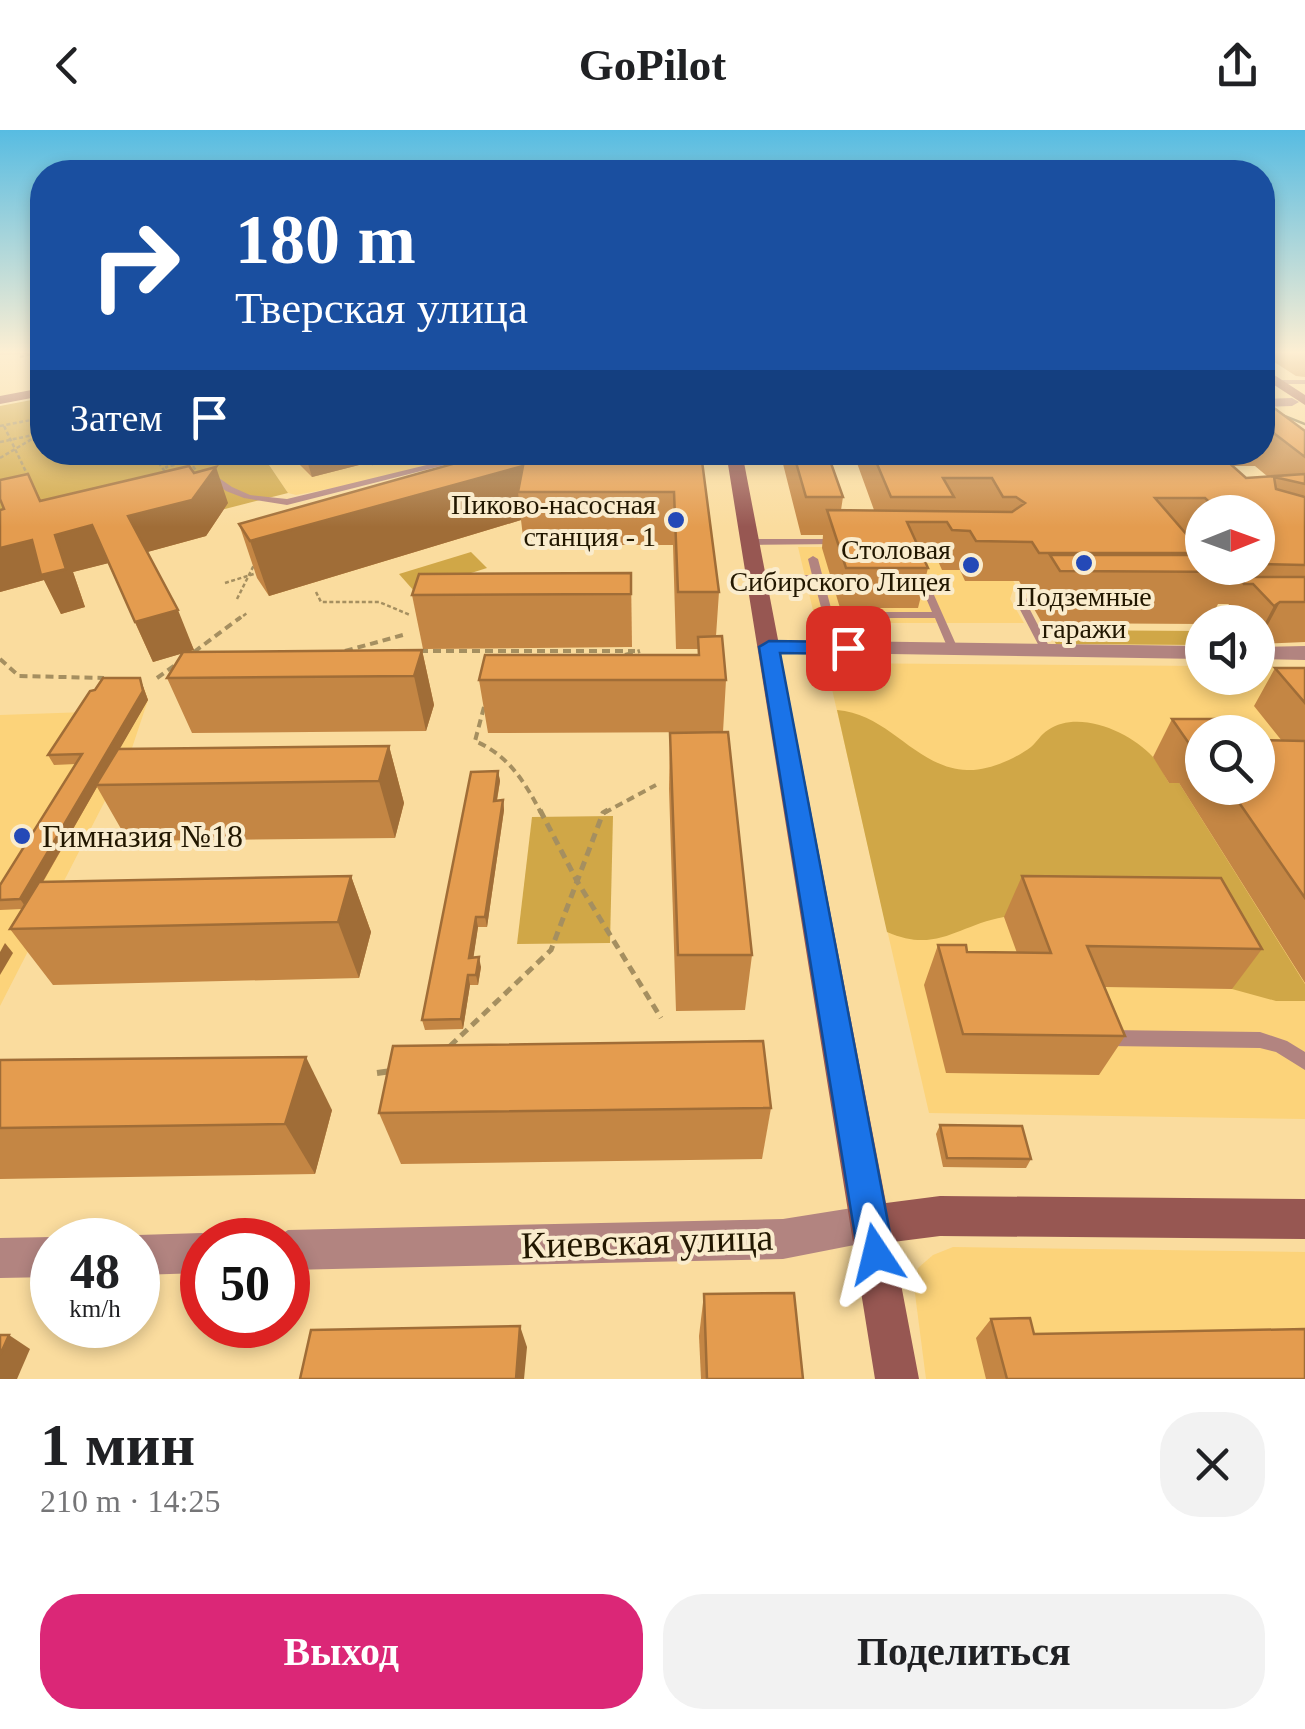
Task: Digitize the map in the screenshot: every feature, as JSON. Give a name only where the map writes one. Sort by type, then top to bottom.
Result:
[{"type":"main road","points":[[736,465],[898,1379]]},
{"type":"main road","name":"Киевская улица","points":[[871,1225],[940,1216],[1305,1219]]},
{"type":"street","points":[[769,647],[1185,653]]},
{"type":"street","points":[[1275,653],[1305,653]]},
{"type":"street","name":"Киевская улица","points":[[310,1250],[783,1239],[871,1225]]},
{"type":"street","points":[[0,1258],[30,1257]]},
{"type":"lane","points":[[195,482],[214,478],[221,486],[251,497],[287,502],[439,465]]},
{"type":"lane","points":[[750,542],[854,542]]},
{"type":"lane","points":[[813,559],[828,615],[938,615]]},
{"type":"lane","points":[[918,566],[953,649]]},
{"type":"lane","points":[[756,578],[818,578]]},
{"type":"lane","points":[[1046,650],[1021,602],[1066,599]]},
{"type":"lane","points":[[1196,600],[1201,605]]},
{"type":"lane","points":[[1096,1038],[1260,1040],[1281,1046],[1305,1062]]},
{"type":"path","points":[[30,420],[2,426],[30,480]]},
{"type":"path","points":[[0,442],[30,436]]},
{"type":"path","points":[[0,458],[30,440]]},
{"type":"path","points":[[160,465],[169,477],[208,468]]},
{"type":"path","points":[[173,476],[166,467],[175,465]]},
{"type":"path","points":[[191,465],[196,471]]},
{"type":"path","points":[[237,599],[256,560]]},
{"type":"path","points":[[225,583],[269,570]]},
{"type":"path","points":[[316,592],[321,602],[378,601],[397,604],[410,615]]},
{"type":"path","points":[[157,678],[247,613]]},
{"type":"path","points":[[341,652],[403,635]]},
{"type":"path","points":[[416,651],[640,650],[606,661]]},
{"type":"path","points":[[0,659],[20,676],[104,678]]},
{"type":"path","points":[[486,698],[475,741],[498,750],[526,784],[577,882],[661,1018]]},
{"type":"path","points":[[437,1055],[466,1035],[551,950],[603,813],[656,786]]},
{"type":"path","points":[[377,1073],[408,1068]]},
{"type":"shaded area","points":[[0,410],[30,410],[30,465],[269,465],[288,493],[217,511],[0,552]]},
{"type":"shaded area","points":[[269,465],[432,465],[386,478],[296,495],[288,493]]},
{"type":"shaded area","points":[[798,547],[994,547],[1015,584],[1010,599],[1024,623],[816,623]]},
{"type":"shaded area","points":[[471,552],[487,568],[414,591],[399,574]]},
{"type":"shaded area","points":[[1048,630],[1185,631],[1185,645],[1056,644]]},
{"type":"shaded area","points":[[826,663],[1185,666],[1185,695],[1275,695],[1275,667],[1305,667],[1305,1119],[929,1113]]},
{"type":"shaded area","points":[[108,688],[144,688],[148,700],[132,748],[0,1006],[0,715],[87,712]]},
{"type":"shaded area","points":[[837,710],[872,721],[932,760],[967,770],[1009,760],[1060,724],[1089,723],[1131,739],[1153,757],[1169,783],[1179,783],[1185,793],[1185,805],[1193,805],[1305,984],[1305,1001],[1276,1001],[1232,989],[1194,919],[1004,917],[934,939],[904,938],[887,932]]},
{"type":"shaded area","points":[[613,816],[610,943],[517,944],[532,817]]},
{"type":"shaded area","points":[[953,1247],[1305,1252],[1305,1379],[926,1379],[914,1286],[918,1268],[933,1255]]},
{"type":"building","points":[[1275,410],[1305,431],[1305,457],[1275,434]]},
{"type":"building","points":[[449,465],[703,465],[719,592],[678,592],[674,492],[518,492],[523,466],[250,541],[239,524]]},
{"type":"building","points":[[797,465],[832,465],[843,497],[806,497]]},
{"type":"building","points":[[877,465],[1232,465],[1246,478],[1305,474],[1305,484],[1274,477],[1276,489],[1305,497],[1305,565],[1275,564],[1275,495],[1185,495],[1155,498],[1185,533],[1185,553],[1039,553],[1032,542],[976,541],[970,531],[952,530],[947,522],[907,522],[928,568],[846,568],[827,510],[1012,512],[1025,503],[1016,497],[1003,497],[992,478],[943,478],[954,497],[891,497]]},
{"type":"building","points":[[189,466],[194,473],[216,467],[192,500],[128,516],[178,610],[135,622],[92,525],[55,535],[66,569],[41,575],[32,540],[0,548],[0,510],[4,509],[0,480],[28,474],[40,501]]},
{"type":"building","points":[[1050,555],[1185,555],[1185,572],[1060,571]]},
{"type":"building","points":[[631,573],[631,594],[412,595],[419,574]]},
{"type":"building","points":[[1275,577],[1305,577],[1305,602],[1273,605],[1254,585],[1275,585]]},
{"type":"building","points":[[722,636],[726,680],[479,680],[485,655],[699,655],[698,637]]},
{"type":"building","points":[[422,650],[414,676],[167,678],[183,652]]},
{"type":"building","points":[[1275,668],[1305,668],[1305,703]]},
{"type":"building","points":[[103,678],[140,678],[143,691],[20,899],[0,900],[0,885],[82,754],[48,755],[90,691]]},
{"type":"building","points":[[1172,719],[1185,719],[1185,738]]},
{"type":"building","points":[[728,732],[752,955],[678,955],[670,733]]},
{"type":"building","points":[[1275,740],[1305,741],[1305,898],[1241,805],[1275,805]]},
{"type":"building","points":[[389,746],[379,781],[96,785],[118,749]]},
{"type":"building","points":[[498,771],[494,801],[503,800],[485,917],[476,917],[469,958],[479,957],[476,975],[468,975],[461,1019],[422,1020],[471,772]]},
{"type":"building","points":[[351,876],[338,922],[10,929],[39,882]]},
{"type":"building","points":[[1022,876],[1221,878],[1262,949],[1087,946],[1125,1036],[963,1034],[938,945],[966,945],[967,952],[1051,953]]},
{"type":"building","points":[[763,1041],[771,1108],[379,1113],[393,1046]]},
{"type":"building","points":[[306,1057],[285,1124],[0,1128],[0,1060]]},
{"type":"building","points":[[940,1125],[1022,1126],[1031,1159],[947,1158]]},
{"type":"building","points":[[794,1293],[803,1379],[707,1379],[704,1294]]},
{"type":"building","points":[[1030,1318],[1034,1334],[1305,1329],[1305,1379],[1007,1379],[991,1319]]},
{"type":"building","points":[[520,1326],[516,1379],[300,1379],[311,1330]]},
{"type":"building","points":[[0,1335],[9,1335],[0,1355]]},
{"type":"tram line","points":[[1275,412],[1305,424]]},
{"type":"place","name":"Пиково-насосная станция - 1","points":[[676,520]]},
{"type":"place","name":"Подземные гаражи","points":[[1084,563]]},
{"type":"place","name":"Столовая Сибирского Лицея","points":[[971,565]]},
{"type":"place","name":"Гимназия №18","points":[[22,836]]},
{"type":"route","points":[[848,648],[769,647],[876,1254]]}]
